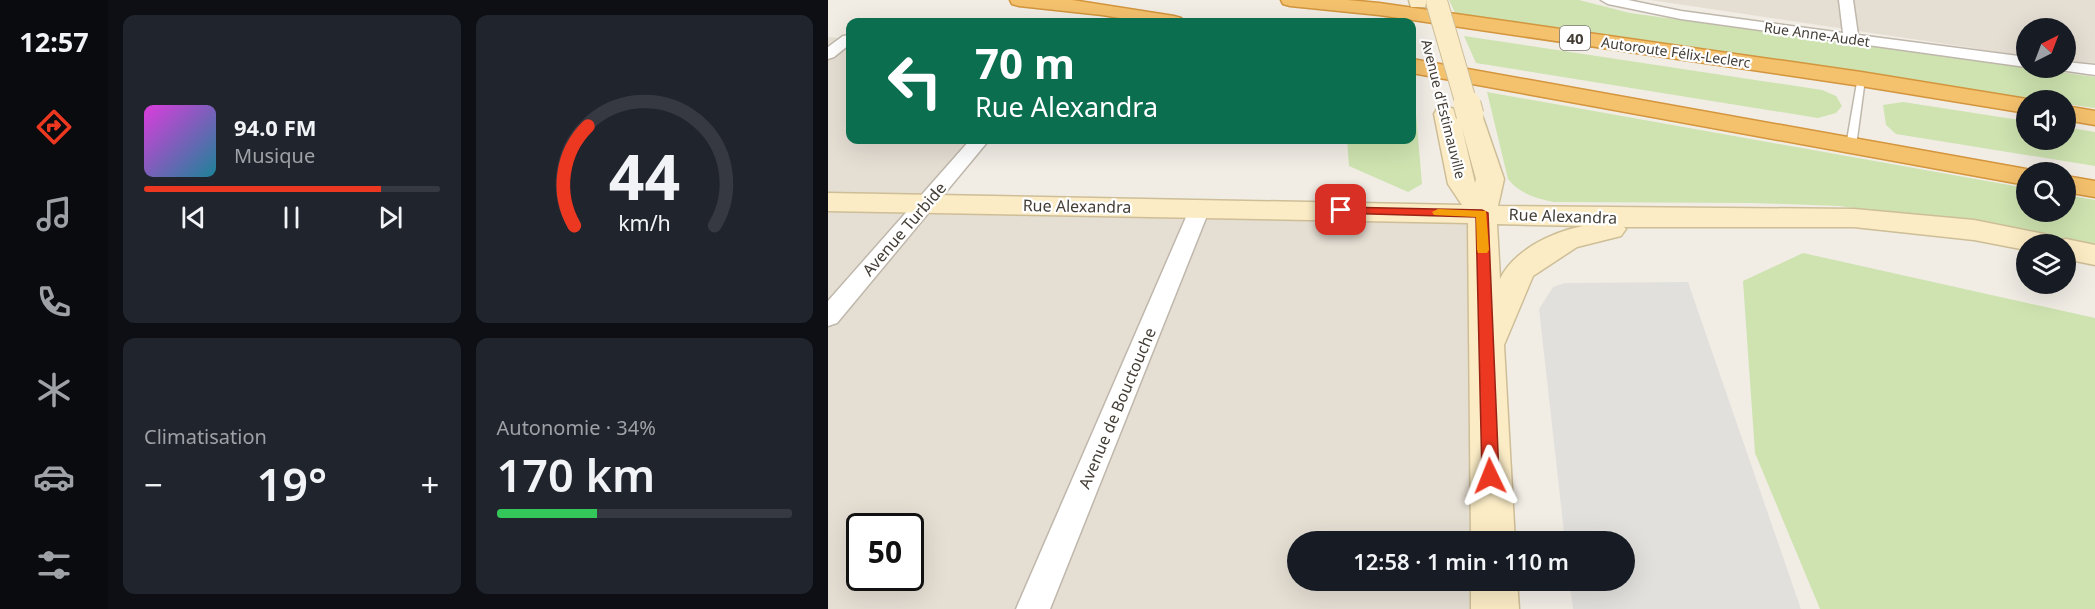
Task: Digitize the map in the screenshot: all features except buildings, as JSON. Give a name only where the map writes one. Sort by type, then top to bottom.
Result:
[{"type":"highway","points":[[1019,0],[1102,9],[1152,18]]},
{"type":"highway","name":"Autoroute Félix-Leclerc","points":[[1290,0],[1379,9],[2016,104]]},
{"type":"highway","points":[[1416,67],[2016,175]]},
{"type":"highway","points":[[2076,115],[2095,118]]},
{"type":"highway","points":[[2076,186],[2095,189]]},
{"type":"main road","name":"Avenue d'Estimauville","points":[[1427,1],[1458,115],[1462,184],[1482,213]]},
{"type":"main road","name":"Rue Alexandra","points":[[828,202],[1657,218],[1854,218],[1974,231],[2016,239]]},
{"type":"main road","points":[[1482,213],[1493,531]]},
{"type":"main road","points":[[1486,348],[1520,270],[1567,239],[1657,218]]},
{"type":"main road","points":[[2076,251],[2095,255]]},
{"type":"main road","points":[[1494,591],[1495,609]]},
{"type":"street","name":"Rue Anne-Audet","points":[[1608,0],[1681,15],[2016,61]]},
{"type":"street","points":[[1846,0],[1851,38]]},
{"type":"street","points":[[828,37],[846,39]]},
{"type":"street","points":[[828,54],[846,41]]},
{"type":"street","points":[[2076,69],[2095,70]]},
{"type":"street","name":"Avenue Turbide","points":[[828,317],[977,144]]},
{"type":"street","name":"Avenue de Bouctouche","points":[[1034,609],[1200,208]]},
{"type":"lane","points":[[1851,146],[1861,80]]},
{"type":"shaded area","points":[[1650,0],[2095,0],[2095,63],[2076,62],[2076,18],[2016,18],[2016,55]]},
{"type":"shaded area","points":[[828,37],[846,39],[846,144],[977,144],[928,202],[1482,213],[1497,531],[1287,531],[1287,591],[1499,591],[1500,609],[828,609]]},
{"type":"shaded area","points":[[1688,282],[1801,609],[1573,609],[1570,591],[1635,591],[1635,531],[1564,531],[1539,309],[1553,287],[1565,283]]},
{"type":"green space","points":[[1449,0],[1579,0],[1630,13],[2016,66],[2016,78],[2076,78],[2076,74],[2095,77],[2095,108],[2076,105],[2076,90],[2016,90],[2016,96],[1457,17]]},
{"type":"green space","points":[[1464,36],[1822,90],[1836,96],[1842,106],[1836,113],[1818,118],[1476,63]]},
{"type":"green space","points":[[1487,92],[2016,186],[2016,222],[2076,222],[2076,197],[2095,200],[2095,246],[2076,243],[2076,234],[2028,234],[1839,206],[1554,202],[1528,195],[1508,179]]},
{"type":"green space","points":[[1903,102],[2016,119],[2016,150],[2076,150],[2076,129],[2095,132],[2095,166],[1896,134],[1886,125],[1883,105]]},
{"type":"green space","points":[[1416,114],[1422,184],[1408,192],[1349,166],[1347,144],[1416,144]]},
{"type":"green space","points":[[1803,253],[2095,318],[2095,609],[1820,609],[1755,453],[1743,281]]},
{"type":"slow traffic","points":[[1438,212],[1482,213],[1483,250]]},
{"type":"route","points":[[1341,210],[1482,213],[1490,476]]}]
